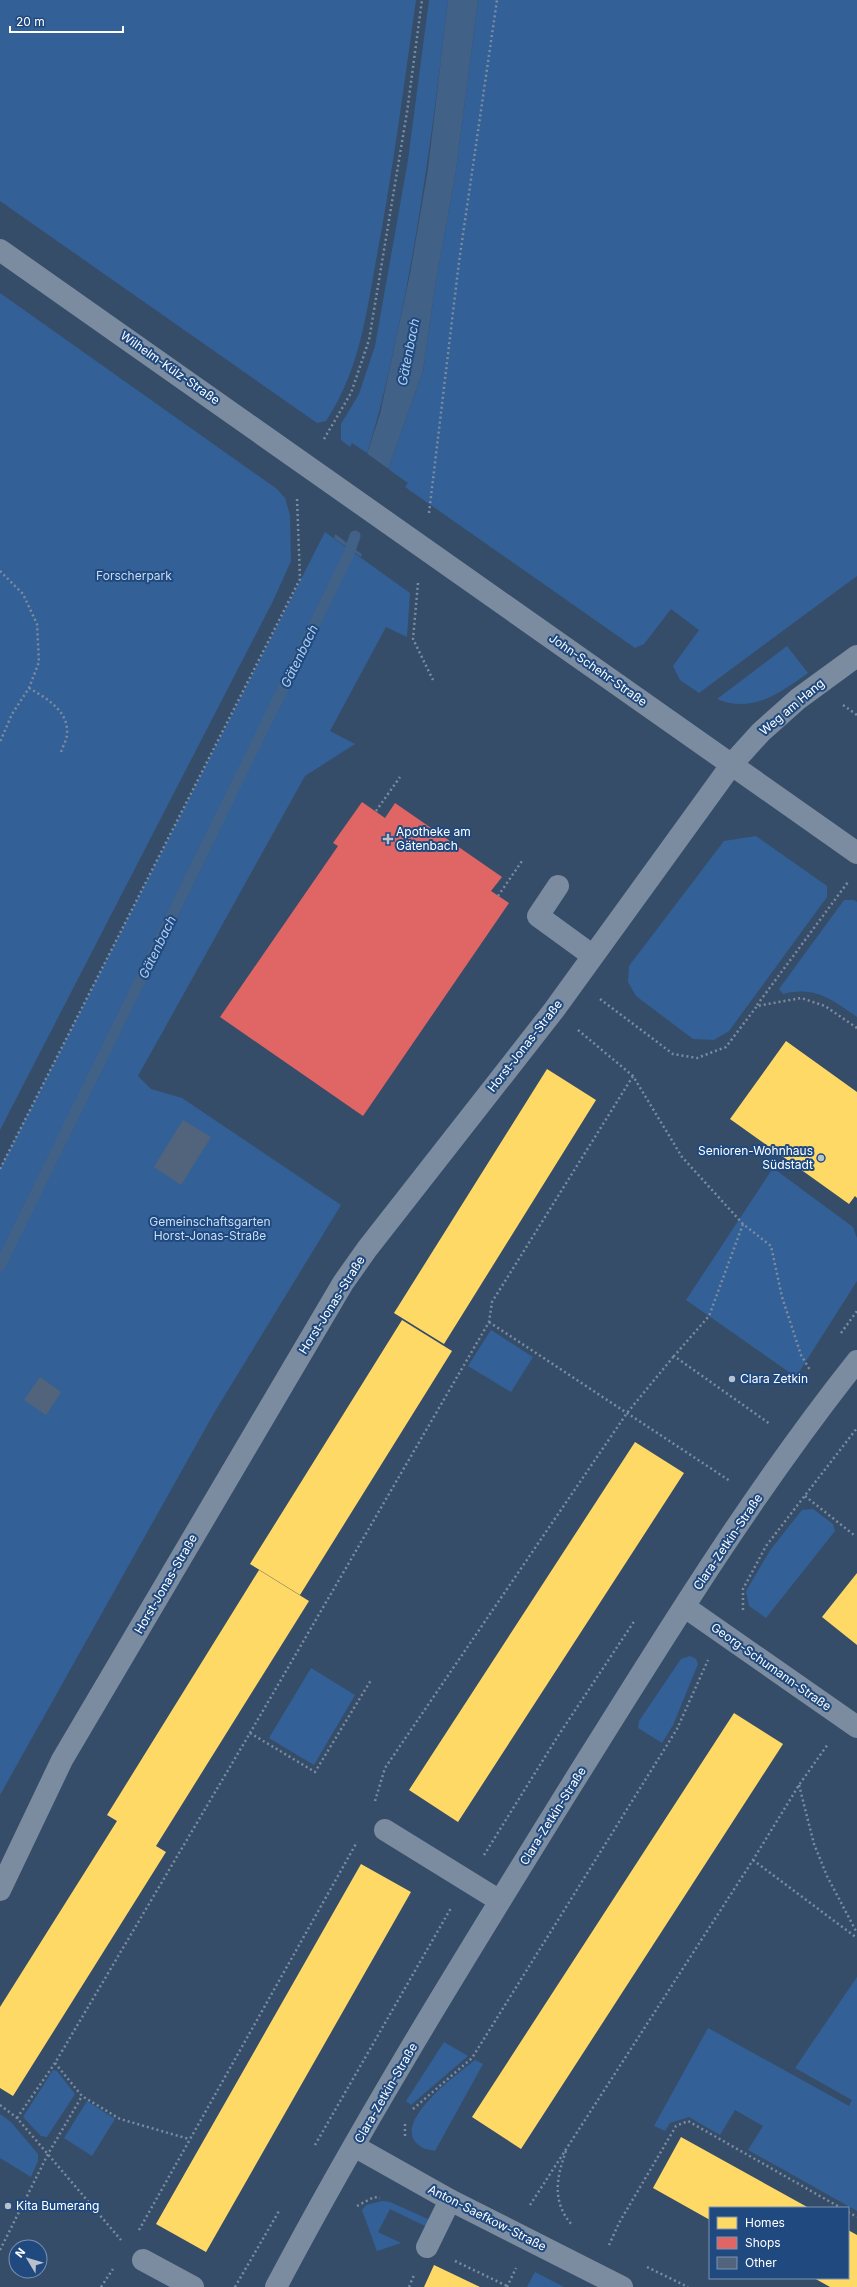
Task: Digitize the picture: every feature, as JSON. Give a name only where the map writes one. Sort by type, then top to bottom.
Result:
[{"type":"street","name":"Wilhelm-Külz-Straße","points":[[0,250],[339,487]]},
{"type":"street","name":"John-Schehr-Straße","points":[[339,487],[857,854]]},
{"type":"street","name":"Weg am Hang","points":[[732,764],[761,732],[798,699],[857,656]]},
{"type":"street","name":"Horst-Jonas-Straße","points":[[0,1890],[62,1760],[343,1284],[367,1248],[554,1010],[732,764]]},
{"type":"street","points":[[558,886],[538,916],[593,956]]},
{"type":"street","name":"Clara-Zetkin-Straße","points":[[276,2287],[307,2228],[354,2146],[500,1901],[684,1607],[712,1563],[816,1415],[857,1361]]},
{"type":"street","name":"Georg-Schumann-Straße","points":[[684,1607],[726,1634],[852,1723]]},
{"type":"street","points":[[385,1830],[500,1901]]},
{"type":"street","name":"Anton-Saefkow-Straße","points":[[354,2146],[450,2200],[622,2287]]},
{"type":"street","points":[[427,2247],[450,2200]]},
{"type":"street","points":[[143,2260],[193,2287]]},
{"type":"path","points":[[0,1169],[300,579],[297,496],[351,393],[369,340],[407,112],[422,0]]},
{"type":"path","points":[[433,680],[412,639],[459,262],[497,0]]},
{"type":"path","points":[[0,571],[23,594],[37,624],[39,662],[29,688],[12,714],[0,742]]},
{"type":"path","points":[[29,688],[53,703],[65,720],[67,734],[61,752]]},
{"type":"path","points":[[376,811],[400,777]]},
{"type":"path","points":[[498,896],[522,861]]},
{"type":"path","points":[[575,980],[673,1054],[697,1058],[726,1047],[853,876]]},
{"type":"path","points":[[757,1006],[801,998],[825,1006],[857,1028]]},
{"type":"path","points":[[554,1010],[633,1076],[682,1157],[743,1224],[771,1246],[782,1297],[796,1341],[801,1355],[812,1372]]},
{"type":"path","points":[[17,2118],[55,2062],[250,1733],[489,1322],[492,1302],[633,1076]]},
{"type":"path","points":[[636,1401],[709,1316],[743,1224]]},
{"type":"path","points":[[489,1322],[732,1482]]},
{"type":"path","points":[[674,1356],[773,1427]]},
{"type":"path","points":[[412,2110],[472,2058],[677,1729],[704,1667],[744,1609],[743,1589],[766,1546],[857,1428]]},
{"type":"path","points":[[805,1496],[854,1535]]},
{"type":"path","points":[[250,1733],[315,1772],[371,1680]]},
{"type":"path","points":[[427,2247],[507,2287],[520,2259],[528,2208],[753,1860],[799,1785],[852,1723]]},
{"type":"path","points":[[799,1785],[814,1844],[827,1876],[857,1933]]},
{"type":"path","points":[[753,1860],[857,1938]]},
{"type":"path","points":[[55,2062],[82,2096],[120,2119],[190,2139]]},
{"type":"path","points":[[0,2250],[48,2154],[82,2096]]},
{"type":"path","points":[[0,2105],[17,2118],[128,2249],[143,2260]]},
{"type":"path","points":[[357,2206],[408,2117]]},
{"type":"path","points":[[596,2274],[619,2223],[676,2126],[688,2121],[839,2207]]},
{"type":"path","points":[[567,2147],[558,2172],[558,2196],[562,2213],[574,2228]]},
{"type":"green space","points":[[0,0],[416,0],[388,191],[365,320],[347,382],[326,421],[317,423],[0,201]]},
{"type":"green space","points":[[429,0],[448,0],[433,124],[414,248],[398,330],[384,392],[367,453],[352,443],[350,447],[341,440],[341,424],[359,394],[375,346],[408,160]]},
{"type":"green space","points":[[478,0],[857,0],[857,576],[699,693],[680,680],[673,666],[699,630],[671,609],[644,644],[635,648],[405,487],[408,483],[388,469],[423,371],[436,280],[455,177]]},
{"type":"green space","name":"Forscherpark","points":[[0,293],[277,489],[285,498],[290,515],[291,561],[273,601],[0,1130]]},
{"type":"green space","name":"Gemeinschaftsgarten Horst-Jonas-Straße","points":[[325,532],[410,593],[407,637],[386,627],[330,731],[355,744],[305,776],[138,1076],[151,1089],[182,1098],[341,1205],[214,1413],[0,1795],[0,1169]]},
{"type":"green space","points":[[787,646],[808,673],[787,688],[754,703],[730,703],[717,699]]},
{"type":"green space","points":[[756,836],[827,886],[827,897],[729,1031],[714,1040],[693,1039],[636,996],[628,982],[629,966],[724,841]]},
{"type":"green space","points":[[844,900],[854,900],[857,902],[857,1017],[831,1000],[814,993],[794,992],[783,994],[779,989]]},
{"type":"green space","points":[[773,1168],[853,1227],[857,1238],[857,1281],[796,1377],[686,1300]]},
{"type":"green space","points":[[491,1330],[533,1357],[511,1392],[468,1366]]},
{"type":"green space","points":[[813,1509],[833,1524],[835,1531],[766,1618],[749,1606],[746,1591],[771,1549],[802,1510]]},
{"type":"green space","points":[[690,1656],[696,1659],[698,1664],[673,1725],[662,1743],[638,1728],[639,1721],[681,1659]]},
{"type":"green space","points":[[311,1668],[355,1695],[314,1765],[269,1738]]},
{"type":"green space","points":[[857,1977],[857,2211],[748,2150],[763,2126],[735,2110],[720,2135],[689,2117],[670,2123],[665,2131],[654,2126],[708,2028],[849,2106],[852,2100],[795,2068]]},
{"type":"green space","points":[[444,2042],[468,2056],[411,2105],[406,2101]]},
{"type":"green space","points":[[475,2060],[483,2064],[435,2151],[421,2147],[413,2137],[413,2125],[419,2113],[442,2087]]},
{"type":"green space","points":[[53,2070],[57,2071],[75,2094],[47,2137],[41,2136],[23,2117]]},
{"type":"green space","points":[[87,2101],[115,2119],[92,2156],[64,2138]]},
{"type":"green space","points":[[0,2114],[11,2122],[38,2154],[38,2161],[31,2177],[0,2158]]},
{"type":"green space","points":[[382,2201],[390,2202],[430,2220],[427,2227],[390,2209],[378,2232],[401,2243],[377,2251],[362,2210],[366,2205]]},
{"type":"green space","points":[[535,2272],[564,2287],[527,2287]]},
{"type":"water","points":[[448,0],[478,0],[455,177],[436,280],[423,371],[388,469],[361,557],[334,538],[367,454],[380,414],[410,274],[428,169]]},
{"type":"pier","points":[[365,452],[390,470],[364,556],[334,533]]},
{"type":"building: Homes","name":"Senioren-Wohnhaus Südstadt","points":[[786,1041],[857,1092],[857,1198],[855,1196],[849,1204],[730,1119]]},
{"type":"building: Homes","points":[[547,1069],[596,1100],[444,1344],[394,1313]]},
{"type":"building: Homes","points":[[402,1320],[452,1351],[300,1595],[250,1564]]},
{"type":"building: Homes","points":[[635,1442],[684,1473],[458,1822],[409,1790]]},
{"type":"building: Homes","points":[[259,1570],[309,1601],[156,1846],[166,1852],[13,2096],[0,2088],[0,2007],[117,1821],[107,1815]]},
{"type":"building: Homes","points":[[857,1573],[857,1645],[822,1617]]},
{"type":"building: Homes","points":[[734,1713],[783,1744],[521,2149],[472,2117]]},
{"type":"building: Homes","points":[[361,1864],[411,1892],[206,2252],[156,2224]]},
{"type":"building: Homes","points":[[681,2137],[807,2207],[709,2207],[709,2219],[653,2188]]},
{"type":"building: Homes","points":[[849,2231],[857,2235],[857,2287],[830,2287],[816,2279],[849,2279]]},
{"type":"building: Homes","points":[[434,2265],[480,2287],[424,2287]]},
{"type":"building: Shops","points":[[362,802],[385,818],[395,803],[502,877],[491,891],[509,903],[363,1116],[220,1017],[338,846],[333,843]]},
{"type":"building: Other","points":[[183,1120],[211,1137],[181,1185],[154,1167]]},
{"type":"building: Other","points":[[40,1377],[61,1392],[46,1415],[24,1400]]},
{"type":"waterway","name":"Gätenbach","points":[[0,1266],[348,556],[355,536]]},
{"type":"place","name":"Apotheke am Gätenbach","points":[[388,839]]},
{"type":"place","name":"Senioren-Wohnhaus Südstadt","points":[[821,1158]]},
{"type":"place","name":"Clara Zetkin","points":[[732,1379]]},
{"type":"place","name":"Kita Bumerang","points":[[8,2206]]}]
